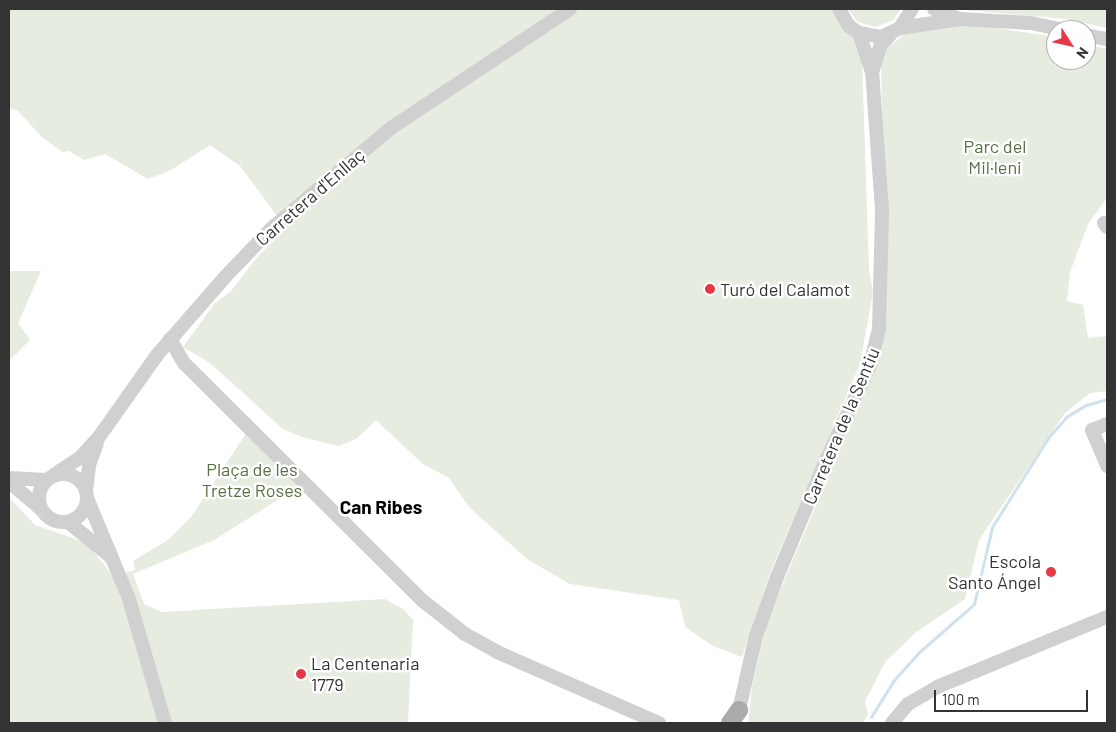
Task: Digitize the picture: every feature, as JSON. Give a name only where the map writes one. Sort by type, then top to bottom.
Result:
[{"type":"street","name":"Carretera d'Enllaç","points":[[51,477],[80,458],[99,438],[170,339],[232,270],[322,183],[392,128],[570,9]]},
{"type":"street","name":"Carretera de la Sentiu","points":[[872,72],[881,45],[896,31],[912,9]]},
{"type":"street","points":[[934,9],[960,19]]},
{"type":"street","points":[[839,11],[859,33],[881,37],[896,31],[960,19],[1031,23],[1046,26]]},
{"type":"street","name":"Carretera de la Sentiu","points":[[737,719],[756,636],[777,577],[826,460],[870,365],[879,328],[882,210],[872,72],[859,33]]},
{"type":"street","points":[[170,339],[184,363],[423,601],[465,634],[497,652],[659,723]]},
{"type":"street","points":[[157,355],[184,363]]},
{"type":"street","points":[[1107,424],[1092,430],[1107,466]]},
{"type":"street","name":"Carretera d'Enllaç","points":[[87,494],[89,465],[99,438]]},
{"type":"street","points":[[9,480],[70,474],[78,478],[87,494],[131,605],[165,723]]},
{"type":"street","points":[[41,509],[39,493],[51,477]]},
{"type":"street","points":[[9,480],[53,520],[68,522],[111,557]]},
{"type":"street","points":[[68,522],[82,512],[87,494]]},
{"type":"street","points":[[892,723],[908,704],[937,687],[1107,617]]},
{"type":"green space","points":[[9,9],[830,9],[853,35],[862,58],[869,270],[873,292],[860,364],[770,573],[742,657],[713,646],[685,627],[679,600],[570,584],[527,559],[469,507],[449,478],[423,464],[376,420],[356,439],[339,446],[302,437],[283,429],[210,363],[183,347],[215,303],[231,291],[259,255],[286,228],[240,166],[210,145],[171,170],[148,179],[105,154],[84,160],[69,151],[62,152],[41,136],[18,111],[9,108]]},
{"type":"green space","points":[[848,9],[901,9],[893,20],[876,27],[858,22]]},
{"type":"green space","points":[[953,9],[1107,9],[1107,28],[1096,26],[1096,20]]},
{"type":"green space","name":"Parc del Mil·leni","points":[[976,25],[1046,36],[1046,70],[1096,70],[1096,46],[1107,49],[1107,198],[1088,224],[1070,272],[1067,301],[1083,305],[1088,338],[1107,336],[1107,391],[1090,393],[1065,413],[979,540],[965,599],[915,633],[886,661],[865,701],[868,714],[863,723],[748,723],[752,687],[767,621],[879,357],[886,318],[881,65],[887,49],[907,32],[932,26]]},
{"type":"green space","points":[[9,271],[41,271],[18,323],[30,340],[9,361]]},
{"type":"green space","name":"La Centenaria 1779","points":[[247,432],[301,485],[214,540],[133,574],[144,604],[162,612],[385,599],[403,609],[413,620],[408,723],[172,723],[126,572],[135,570],[133,561],[168,540],[191,517]]},
{"type":"green space","points":[[9,497],[35,525],[87,543],[112,575],[141,650],[159,723],[9,723]]},
{"type":"waterway","points":[[871,717],[894,680],[918,653],[974,604],[992,527],[1048,438],[1066,417],[1086,405],[1107,399]]},
{"type":"place","name":"Turó del Calamot","points":[[710,289]]},
{"type":"place","name":"Escola Santo Ángel","points":[[1051,572]]},
{"type":"place","name":"La Centenaria 1779","points":[[301,674]]},
{"type":"district","name":"Can Ribes","points":[[381,507]]},
{"type":"park label","name":"Plaça de les Tretze Roses","points":[[252,480]]}]
